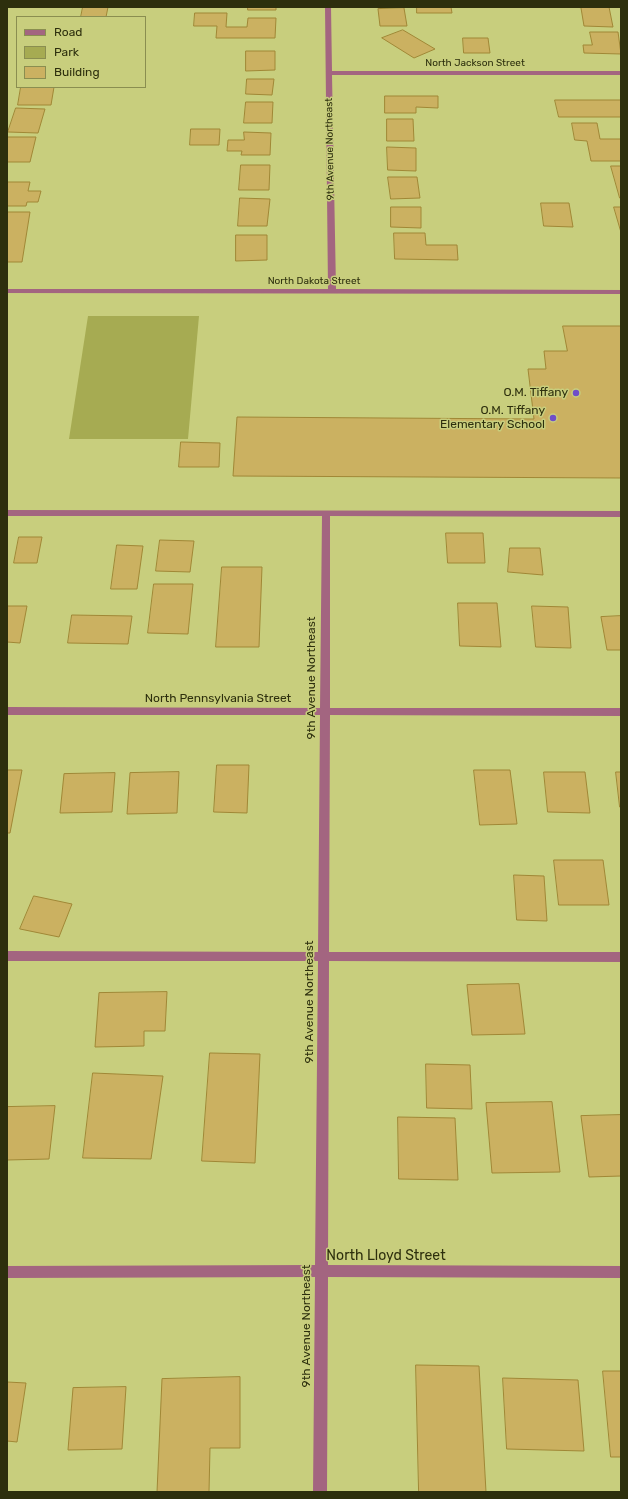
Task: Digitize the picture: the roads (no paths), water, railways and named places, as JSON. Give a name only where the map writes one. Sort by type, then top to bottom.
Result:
[{"type":"street","name":"9th Avenue Northeast","points":[[328,7],[332,291]]},
{"type":"street","name":"North Jackson Street","points":[[330,73],[621,73]]},
{"type":"street","name":"North Dakota Street","points":[[7,291],[621,292]]},
{"type":"street","points":[[7,513],[621,514]]},
{"type":"street","name":"9th Avenue Northeast","points":[[320,1492],[326,513]]},
{"type":"street","name":"North Pennsylvania Street","points":[[7,711],[325,713],[621,712]]},
{"type":"street","points":[[7,956],[621,957]]},
{"type":"street","name":"North Lloyd Street","points":[[7,1272],[621,1272]]},
{"type":"place","name":"O.M. Tiffany","points":[[576,393]]},
{"type":"place","name":"O.M. Tiffany Elementary School","points":[[553,418]]}]
